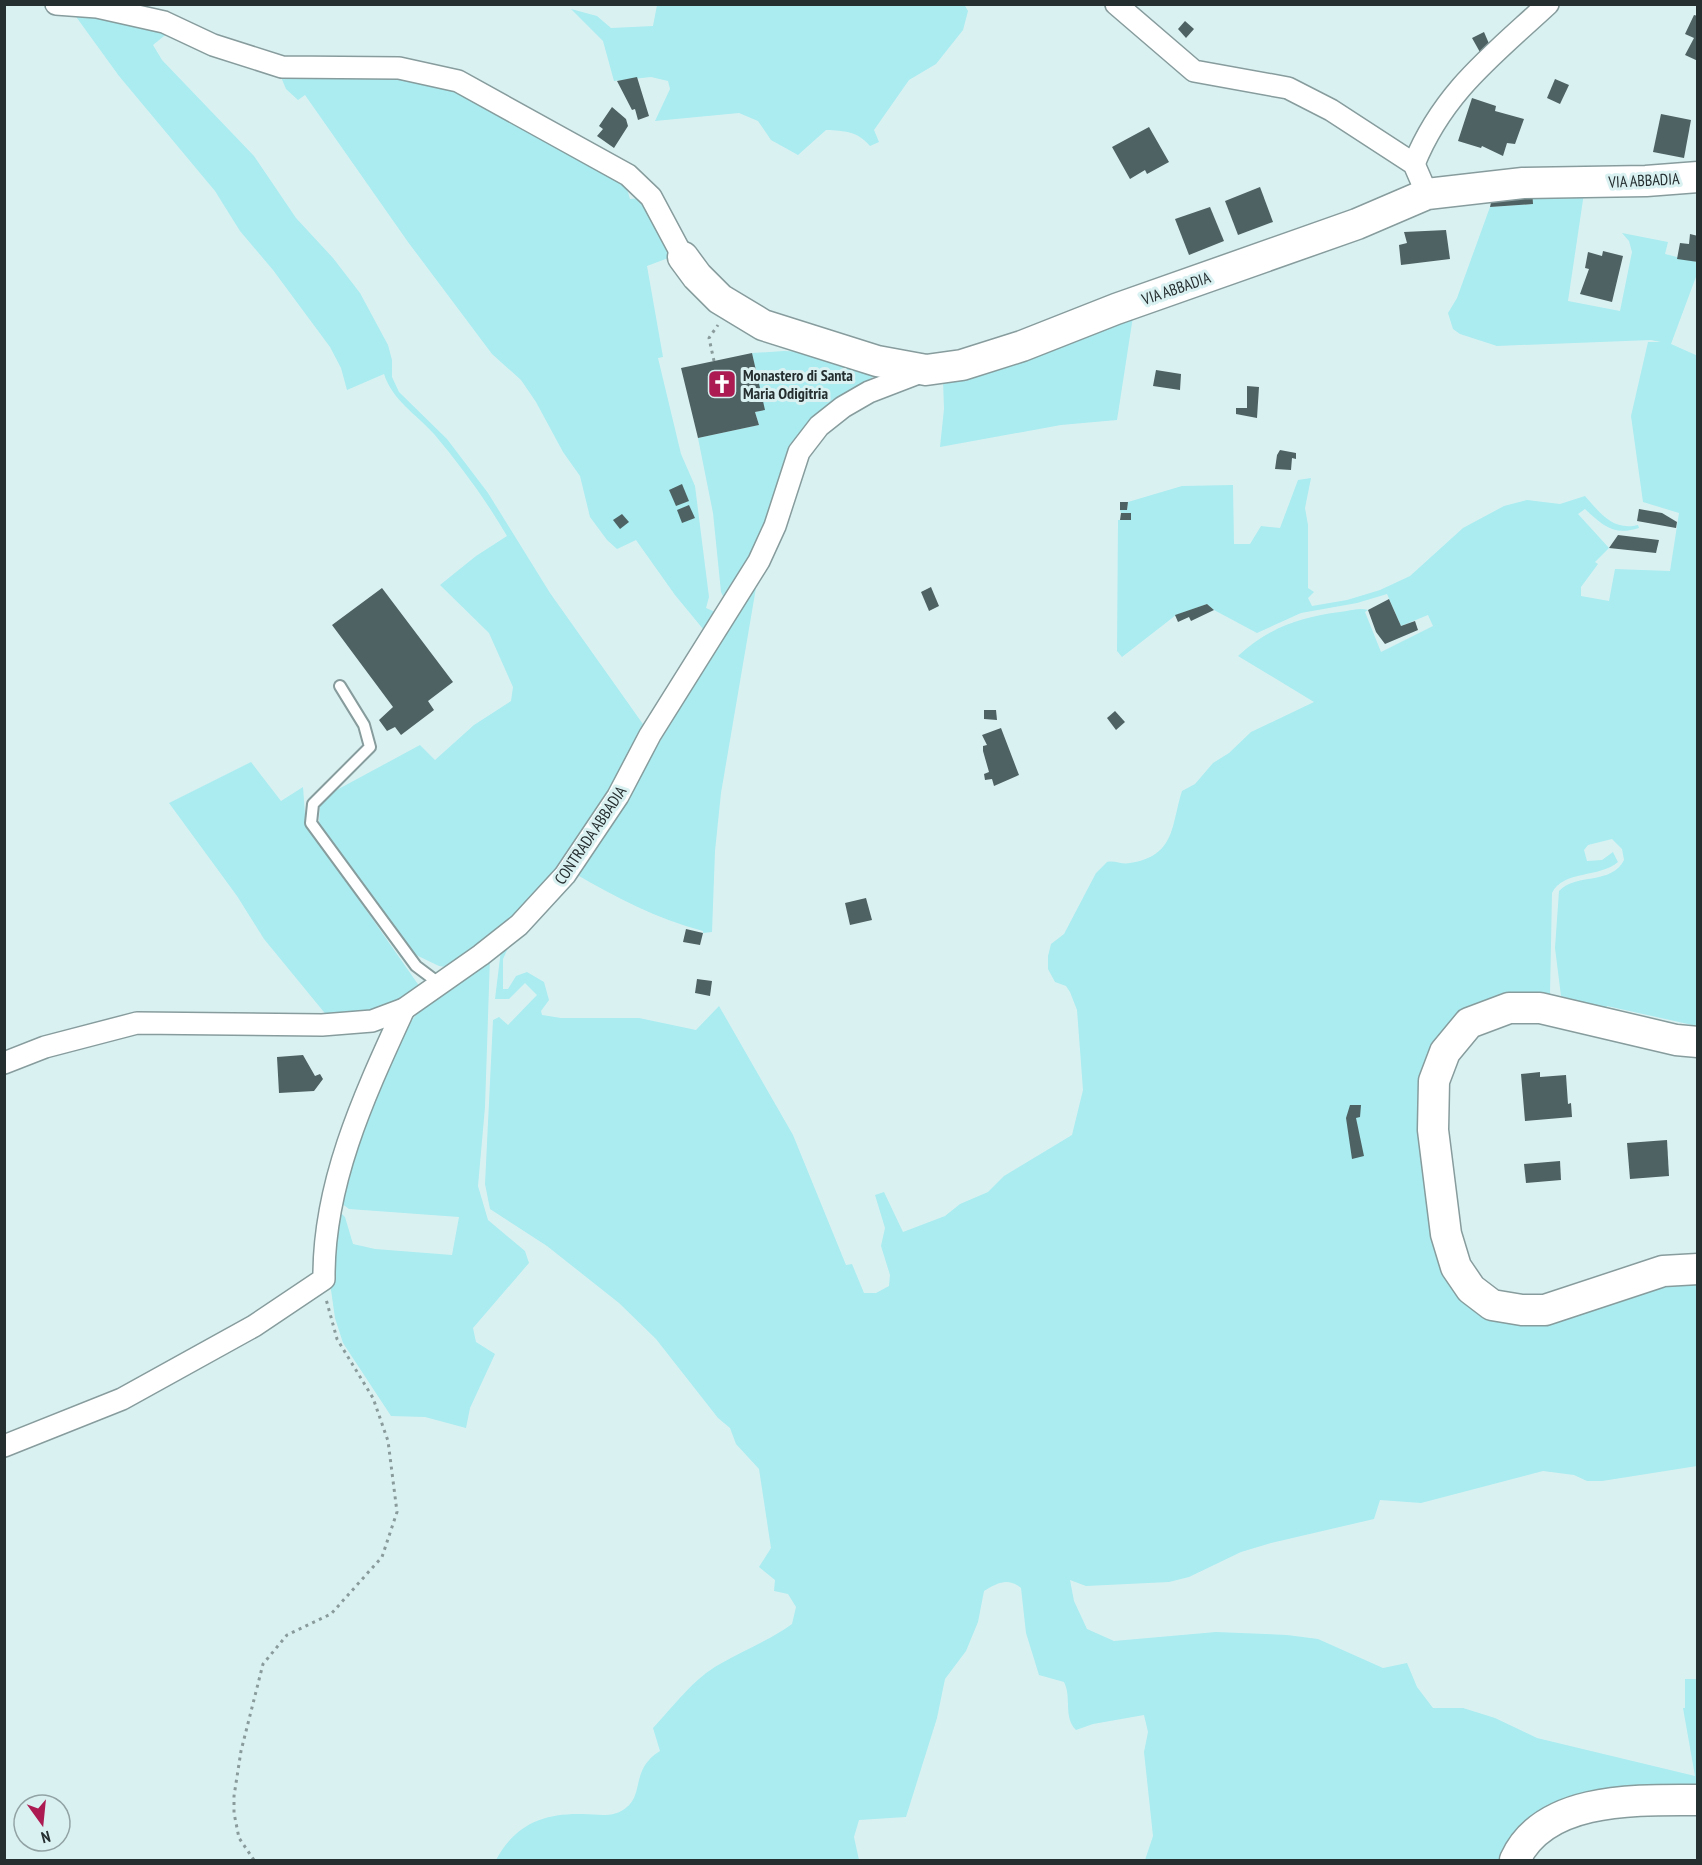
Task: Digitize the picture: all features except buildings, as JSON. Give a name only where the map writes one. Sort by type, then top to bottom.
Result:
[{"type":"street","points":[[56,4],[97,7],[164,22],[213,45],[282,67],[399,68],[458,81],[628,175],[651,197],[683,257]]},
{"type":"street","points":[[1116,4],[1194,71],[1287,88],[1331,110],[1414,165],[1427,194]]},
{"type":"street","points":[[1414,165],[1433,124],[1455,92],[1486,58],[1548,4]]},
{"type":"street","name":"VIA ABBADIA","points":[[683,257],[708,288],[734,309],[763,325],[877,361],[926,370],[962,365],[1022,346],[1116,309],[1357,224],[1427,194],[1523,183],[1698,177]]},
{"type":"street","name":"CONTRADA ABBADIA","points":[[4,1063],[45,1047],[138,1023],[322,1025],[372,1021],[404,1009],[519,925],[565,875],[605,816],[650,735],[759,561],[776,526],[799,452],[819,426],[843,406],[895,380],[926,370]]},
{"type":"street","points":[[1698,1042],[1676,1040],[1540,1008],[1509,1008],[1469,1023],[1445,1052],[1434,1081],[1433,1130],[1446,1234],[1456,1267],[1471,1289],[1492,1305],[1522,1310],[1545,1310],[1663,1271],[1698,1269]]},
{"type":"street","points":[[4,1446],[122,1399],[254,1326],[324,1279],[324,1247],[336,1185],[355,1119],[404,1009]]},
{"type":"street","points":[[1515,1860],[1520,1849],[1544,1826],[1572,1810],[1652,1800],[1698,1800]]},
{"type":"lane","points":[[340,687],[364,725],[370,747],[345,775],[313,804],[311,822],[416,966],[440,984]]},
{"type":"path","points":[[714,361],[709,338],[734,309]]},
{"type":"path","points":[[255,1860],[239,1838],[234,1814],[234,1796],[241,1750],[263,1664],[287,1635],[331,1614],[382,1557],[397,1512],[388,1441],[373,1398],[337,1339],[325,1293],[324,1279]]},
{"type":"shaded area","points":[[964,4],[968,11],[963,30],[936,64],[909,80],[874,130],[879,142],[870,146],[855,135],[826,130],[798,155],[771,140],[758,121],[739,113],[655,121],[670,89],[668,81],[651,77],[614,81],[603,41],[571,9],[597,16],[611,28],[653,26],[657,5]]},
{"type":"shaded area","points":[[69,7],[101,9],[225,50],[430,75],[629,180],[627,189],[630,199],[642,198],[672,250],[671,257],[647,266],[663,357],[658,358],[681,454],[695,486],[709,597],[706,608],[713,611],[716,618],[708,635],[675,595],[636,540],[617,549],[607,540],[590,517],[580,476],[563,452],[536,402],[521,380],[492,354],[408,242],[305,95],[298,100],[286,89],[281,77],[285,75],[169,32],[153,45],[162,60],[254,156],[296,218],[333,258],[360,293],[388,345],[392,360],[392,377],[399,392],[447,439],[488,493],[550,593],[650,734],[532,904],[451,968],[439,966],[416,955],[319,825],[320,799],[420,745],[435,760],[474,725],[511,701],[513,687],[489,633],[440,585],[476,556],[507,536],[491,509],[463,471],[434,434],[393,392],[384,374],[347,390],[341,368],[330,347],[273,270],[240,231],[215,191],[119,76]]},
{"type":"shaded area","points":[[1532,192],[1584,193],[1568,301],[1620,311],[1632,252],[1629,241],[1622,233],[1668,242],[1665,254],[1697,262],[1697,274],[1671,344],[1698,356],[1697,1026],[1607,1006],[1606,1009],[1561,996],[1555,948],[1559,891],[1575,882],[1611,873],[1624,860],[1622,849],[1612,839],[1588,845],[1584,850],[1587,861],[1602,860],[1613,852],[1618,862],[1602,870],[1564,881],[1552,893],[1550,995],[1533,994],[1453,1046],[1435,1157],[1475,1304],[1627,1292],[1697,1279],[1697,1466],[1602,1481],[1587,1481],[1574,1475],[1543,1471],[1421,1503],[1380,1500],[1374,1519],[1241,1552],[1189,1577],[1169,1582],[1086,1586],[1070,1580],[1074,1601],[1087,1629],[1114,1641],[1216,1632],[1287,1635],[1318,1639],[1383,1668],[1407,1663],[1417,1687],[1433,1708],[1463,1708],[1495,1718],[1537,1738],[1695,1776],[1683,1708],[1685,1708],[1685,1679],[1697,1679],[1697,1795],[1610,1797],[1512,1860],[1145,1860],[1153,1836],[1144,1752],[1148,1732],[1144,1715],[1093,1724],[1076,1730],[1070,1719],[1064,1682],[1039,1675],[1026,1633],[1021,1588],[1007,1582],[984,1591],[978,1622],[966,1651],[945,1679],[937,1718],[906,1817],[859,1820],[854,1837],[859,1860],[496,1860],[512,1838],[521,1830],[542,1819],[568,1814],[614,1814],[623,1810],[634,1798],[644,1766],[660,1751],[653,1728],[710,1670],[792,1624],[796,1607],[788,1594],[774,1591],[775,1580],[759,1567],[771,1548],[759,1469],[736,1444],[730,1428],[718,1418],[656,1339],[619,1303],[547,1246],[490,1209],[485,1184],[493,1020],[499,1017],[508,1025],[537,995],[525,983],[509,999],[495,999],[501,950],[508,948],[503,959],[503,989],[508,989],[516,976],[527,972],[544,982],[549,1000],[541,1011],[542,1015],[561,1018],[639,1018],[696,1030],[719,1006],[793,1135],[846,1265],[852,1264],[864,1293],[876,1293],[889,1286],[890,1275],[881,1246],[885,1228],[875,1195],[884,1192],[903,1232],[945,1216],[960,1204],[988,1192],[1004,1176],[1072,1135],[1083,1090],[1077,1010],[1066,986],[1055,982],[1048,969],[1048,956],[1051,944],[1064,934],[1096,873],[1107,862],[1130,863],[1156,854],[1169,837],[1182,791],[1195,784],[1213,763],[1229,753],[1251,732],[1314,702],[1238,656],[1261,638],[1285,625],[1311,617],[1354,610],[1368,610],[1365,612],[1381,652],[1433,626],[1428,615],[1401,626],[1387,594],[1357,603],[1301,613],[1257,633],[1207,604],[1176,615],[1122,657],[1117,651],[1118,520],[1130,520],[1130,513],[1121,513],[1120,510],[1127,510],[1128,502],[1182,486],[1233,485],[1234,544],[1250,544],[1261,526],[1280,528],[1298,480],[1311,478],[1305,508],[1308,525],[1308,588],[1314,592],[1308,598],[1312,606],[1347,600],[1380,590],[1410,576],[1463,528],[1504,506],[1527,500],[1560,504],[1585,496],[1608,520],[1621,526],[1638,525],[1639,528],[1616,530],[1603,525],[1585,509],[1578,514],[1609,548],[1595,562],[1598,564],[1581,587],[1581,596],[1609,601],[1615,569],[1670,571],[1679,513],[1643,502],[1631,416],[1648,342],[1661,342],[1651,340],[1497,346],[1460,334],[1453,329],[1448,313],[1457,298],[1490,207],[1533,204]]},
{"type":"shaded area","points":[[1134,310],[1117,420],[1061,425],[940,447],[944,409],[943,379]]},
{"type":"shaded area","points":[[809,352],[876,375],[827,407],[790,444],[792,452],[758,548],[724,598],[721,592],[713,513],[698,438],[759,425],[755,412],[764,410],[752,353]]},
{"type":"shaded area","points":[[758,576],[721,793],[715,851],[712,932],[703,933],[703,931],[637,906],[574,873],[633,787]]},
{"type":"shaded area","points":[[251,762],[281,801],[303,787],[305,814],[309,828],[422,990],[365,1015],[328,1017],[264,939],[237,896],[169,803]]},
{"type":"shaded area","points":[[490,957],[485,1107],[478,1186],[488,1220],[525,1251],[529,1263],[473,1328],[476,1342],[495,1354],[470,1408],[466,1428],[425,1417],[391,1416],[343,1343],[335,1318],[329,1276],[339,1211],[345,1217],[353,1244],[375,1249],[452,1255],[459,1217],[349,1209],[341,1203],[374,1099],[397,1045],[410,1023],[431,999]]},
{"type":"place","name":"Monastero di Santa Maria Odigitria","points":[[722,384]]}]
